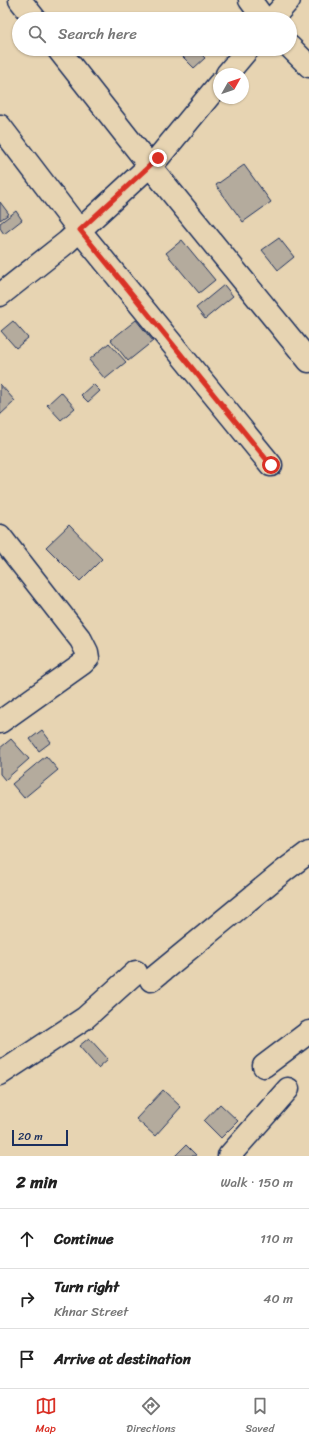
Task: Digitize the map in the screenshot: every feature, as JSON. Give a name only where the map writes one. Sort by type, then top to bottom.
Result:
[{"type":"street","points":[[20,0],[29,12]]},
{"type":"street","points":[[250,0],[259,12]]},
{"type":"street","points":[[278,12],[289,0]]},
{"type":"street","points":[[297,54],[309,66]]},
{"type":"street","points":[[64,56],[150,166],[309,360]]},
{"type":"street","points":[[232,68],[242,56]]},
{"type":"street","points":[[0,294],[80,230],[150,166],[213,91]]},
{"type":"street","points":[[0,126],[80,230],[271,465]]},
{"type":"street","points":[[0,536],[81,640],[87,652],[88,658],[0,722]]},
{"type":"street","points":[[0,1074],[85,1018],[144,976],[309,852]]},
{"type":"street","points":[[264,1066],[309,1032]]},
{"type":"street","points":[[228,1156],[288,1089]]},
{"type":"building","points":[[182,56],[203,56],[205,58],[194,68]]},
{"type":"building","points":[[244,165],[271,202],[243,222],[216,185]]},
{"type":"building","points":[[0,202],[9,214],[0,220]]},
{"type":"building","points":[[16,211],[22,220],[4,234],[0,228],[0,223]]},
{"type":"building","points":[[279,238],[294,257],[278,270],[262,250]]},
{"type":"building","points":[[182,240],[215,280],[199,293],[166,253]]},
{"type":"building","points":[[224,285],[233,296],[205,319],[196,308]]},
{"type":"building","points":[[136,320],[153,341],[128,361],[111,340]]},
{"type":"building","points":[[13,321],[28,338],[16,348],[1,331]]},
{"type":"building","points":[[109,343],[126,362],[105,379],[89,360]]},
{"type":"building","points":[[0,384],[15,401],[0,415]]},
{"type":"building","points":[[93,384],[100,391],[88,402],[81,395]]},
{"type":"building","points":[[61,392],[75,408],[61,420],[47,405]]},
{"type":"building","points":[[69,525],[102,559],[80,581],[46,547]]},
{"type":"building","points":[[42,730],[51,742],[39,751],[30,739]]},
{"type":"building","points":[[11,739],[29,759],[5,780],[0,774],[0,748]]},
{"type":"building","points":[[46,756],[58,770],[24,798],[12,784]]},
{"type":"building","points":[[89,1038],[108,1059],[98,1068],[79,1046]]},
{"type":"building","points":[[163,1090],[181,1107],[155,1136],[136,1119]]},
{"type":"building","points":[[220,1104],[238,1121],[221,1138],[204,1121]]},
{"type":"building","points":[[186,1145],[197,1156],[175,1156]]},
{"type":"route","points":[[158,158],[80,230],[271,465]]}]
